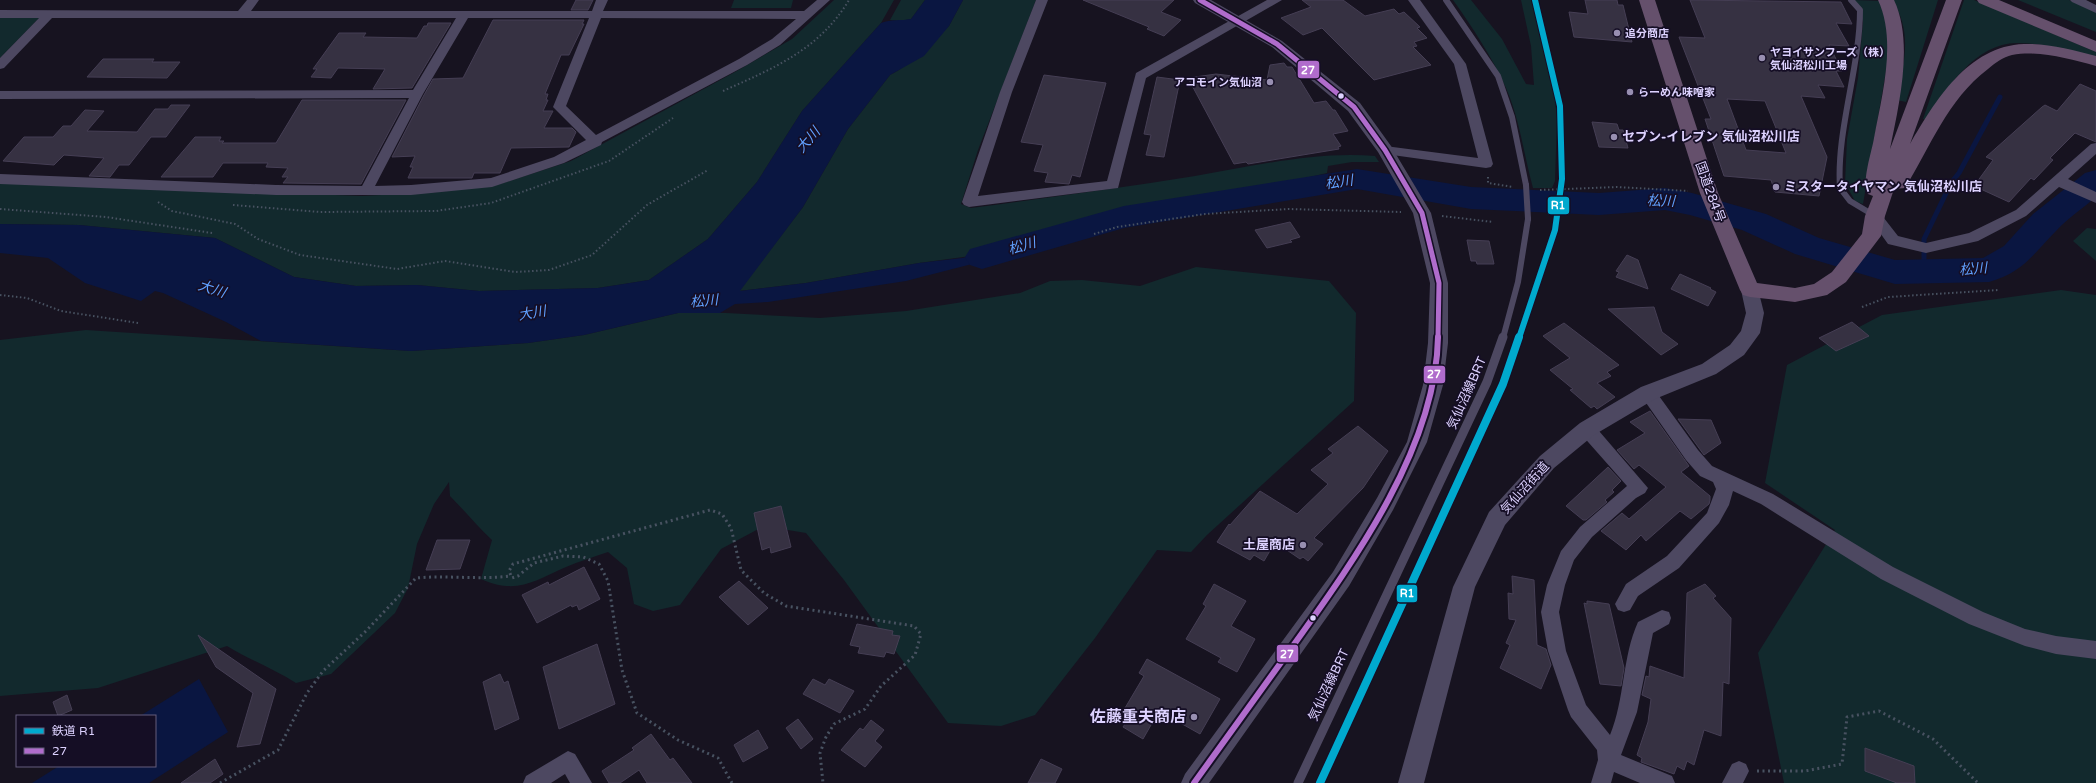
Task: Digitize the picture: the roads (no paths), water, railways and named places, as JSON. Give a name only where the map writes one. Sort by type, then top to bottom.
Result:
[{"type":"highway","name":"国道284号","points":[[1647,0],[1709,193],[1750,290]]},
{"type":"highway","points":[[1875,216],[1876,177],[1891,90],[1895,54],[1894,20],[1889,3],[1886,0]]},
{"type":"highway","points":[[1750,290],[1795,295],[1820,290],[1839,276],[1871,236],[1875,216],[1954,0]]},
{"type":"highway","points":[[1985,0],[2096,47]]},
{"type":"highway","points":[[2000,0],[2096,41]]},
{"type":"highway","points":[[1875,216],[1896,186],[1941,108],[1958,85],[1978,67],[1999,53],[2018,50],[2043,50],[2096,61]]},
{"type":"street","points":[[241,15],[253,0]]},
{"type":"street","points":[[596,142],[559,107],[602,0]]},
{"type":"street","points":[[0,179],[276,190],[366,191],[411,190],[492,182],[559,160],[596,142],[744,62],[776,42],[824,0]]},
{"type":"street","points":[[1042,0],[1008,86],[969,202],[1113,186],[1140,76],[1276,0]]},
{"type":"street","points":[[1194,783],[1341,579],[1385,504],[1417,442],[1433,385],[1438,342],[1439,283],[1422,213],[1385,150],[1354,107],[1277,44],[1200,0]]},
{"type":"street","points":[[1385,150],[1486,164],[1460,64],[1414,0]]},
{"type":"street","points":[[2076,0],[2096,9]]},
{"type":"street","points":[[0,14],[463,16],[807,15]]},
{"type":"street","points":[[0,65],[48,15]]},
{"type":"street","points":[[366,191],[418,94],[463,16]]},
{"type":"street","points":[[0,95],[418,94]]},
{"type":"street","points":[[1875,216],[1893,240],[1926,248],[1973,237],[2021,213],[2096,147]]},
{"type":"street","points":[[2057,180],[2096,198]]},
{"type":"street","name":"気仙沼街道","points":[[1411,783],[1464,587],[1497,519],[1547,462],[1587,429],[1648,393],[1709,369],[1737,350],[1750,333],[1754,312],[1750,290]]},
{"type":"street","points":[[1648,393],[1692,455],[1706,471],[1720,480],[1767,499],[1887,573],[1976,618],[2031,638],[2056,645],[2096,650]]},
{"type":"street","points":[[1587,429],[1639,488],[1630,493],[1586,532],[1567,556],[1556,585],[1550,612],[1557,651],[1578,710],[1606,746],[1608,760]]},
{"type":"street","points":[[1624,604],[1632,590],[1673,562],[1713,518],[1720,505],[1725,489],[1720,480]]},
{"type":"street","points":[[1600,783],[1608,760],[1618,743],[1632,701],[1645,628],[1662,618]]},
{"type":"street","points":[[1608,760],[1665,783]]},
{"type":"street","points":[[533,783],[568,761],[582,783]]},
{"type":"lane","name":"気仙沼線BRT","points":[[1298,783],[1487,382],[1501,346],[1521,276],[1528,219],[1526,185],[1512,118],[1498,76],[1446,0]]},
{"type":"lane","points":[[1851,0],[1860,10],[1860,30],[1840,160],[1838,186],[1845,198],[1875,216]]},
{"type":"water","name":"大川","points":[[925,0],[963,0],[949,26],[924,56],[890,75],[848,129],[803,207],[740,291],[806,283],[919,263],[962,258],[978,255],[1027,239],[1034,248],[906,281],[768,302],[735,304],[720,313],[678,313],[584,335],[528,343],[411,351],[261,341],[226,322],[163,293],[155,291],[141,301],[85,283],[48,258],[0,253],[0,224],[79,225],[215,238],[294,277],[356,286],[417,285],[479,291],[598,288],[649,280],[708,239],[757,182],[802,111],[881,23],[911,19]]},
{"type":"water","points":[[199,679],[228,732],[149,783],[32,783],[57,767],[156,767],[156,715],[142,715]]},
{"type":"waterway","points":[[1924,271],[1924,239],[1951,183],[1959,173],[2000,97]]},
{"type":"waterway","name":"松川","points":[[982,257],[1124,217],[1357,179],[1471,198],[1599,204],[1665,199],[1692,204],[1754,222],[1807,246],[1895,272],[1989,270],[2016,254],[2045,222],[2096,180]]},
{"type":"rail line","name":"R1","points":[[1320,783],[1503,384],[1555,230],[1562,179],[1560,106],[1535,0]]},
{"type":"place","name":"追分商店","points":[[1617,33]]},
{"type":"place","name":"ヤヨイサンフーズ（株） 気仙沼松川工場","points":[[1762,58]]},
{"type":"place","name":"アコモイン気仙沼","points":[[1270,82]]},
{"type":"place","name":"らーめん味噌家","points":[[1630,92]]},
{"type":"place","name":"セブン-イレブン 気仙沼松川店","points":[[1614,137]]},
{"type":"place","name":"ミスタータイヤマン 気仙沼松川店","points":[[1776,187]]},
{"type":"place","name":"土屋商店","points":[[1303,545]]},
{"type":"place","name":"佐藤重夫商店","points":[[1194,717]]}]
